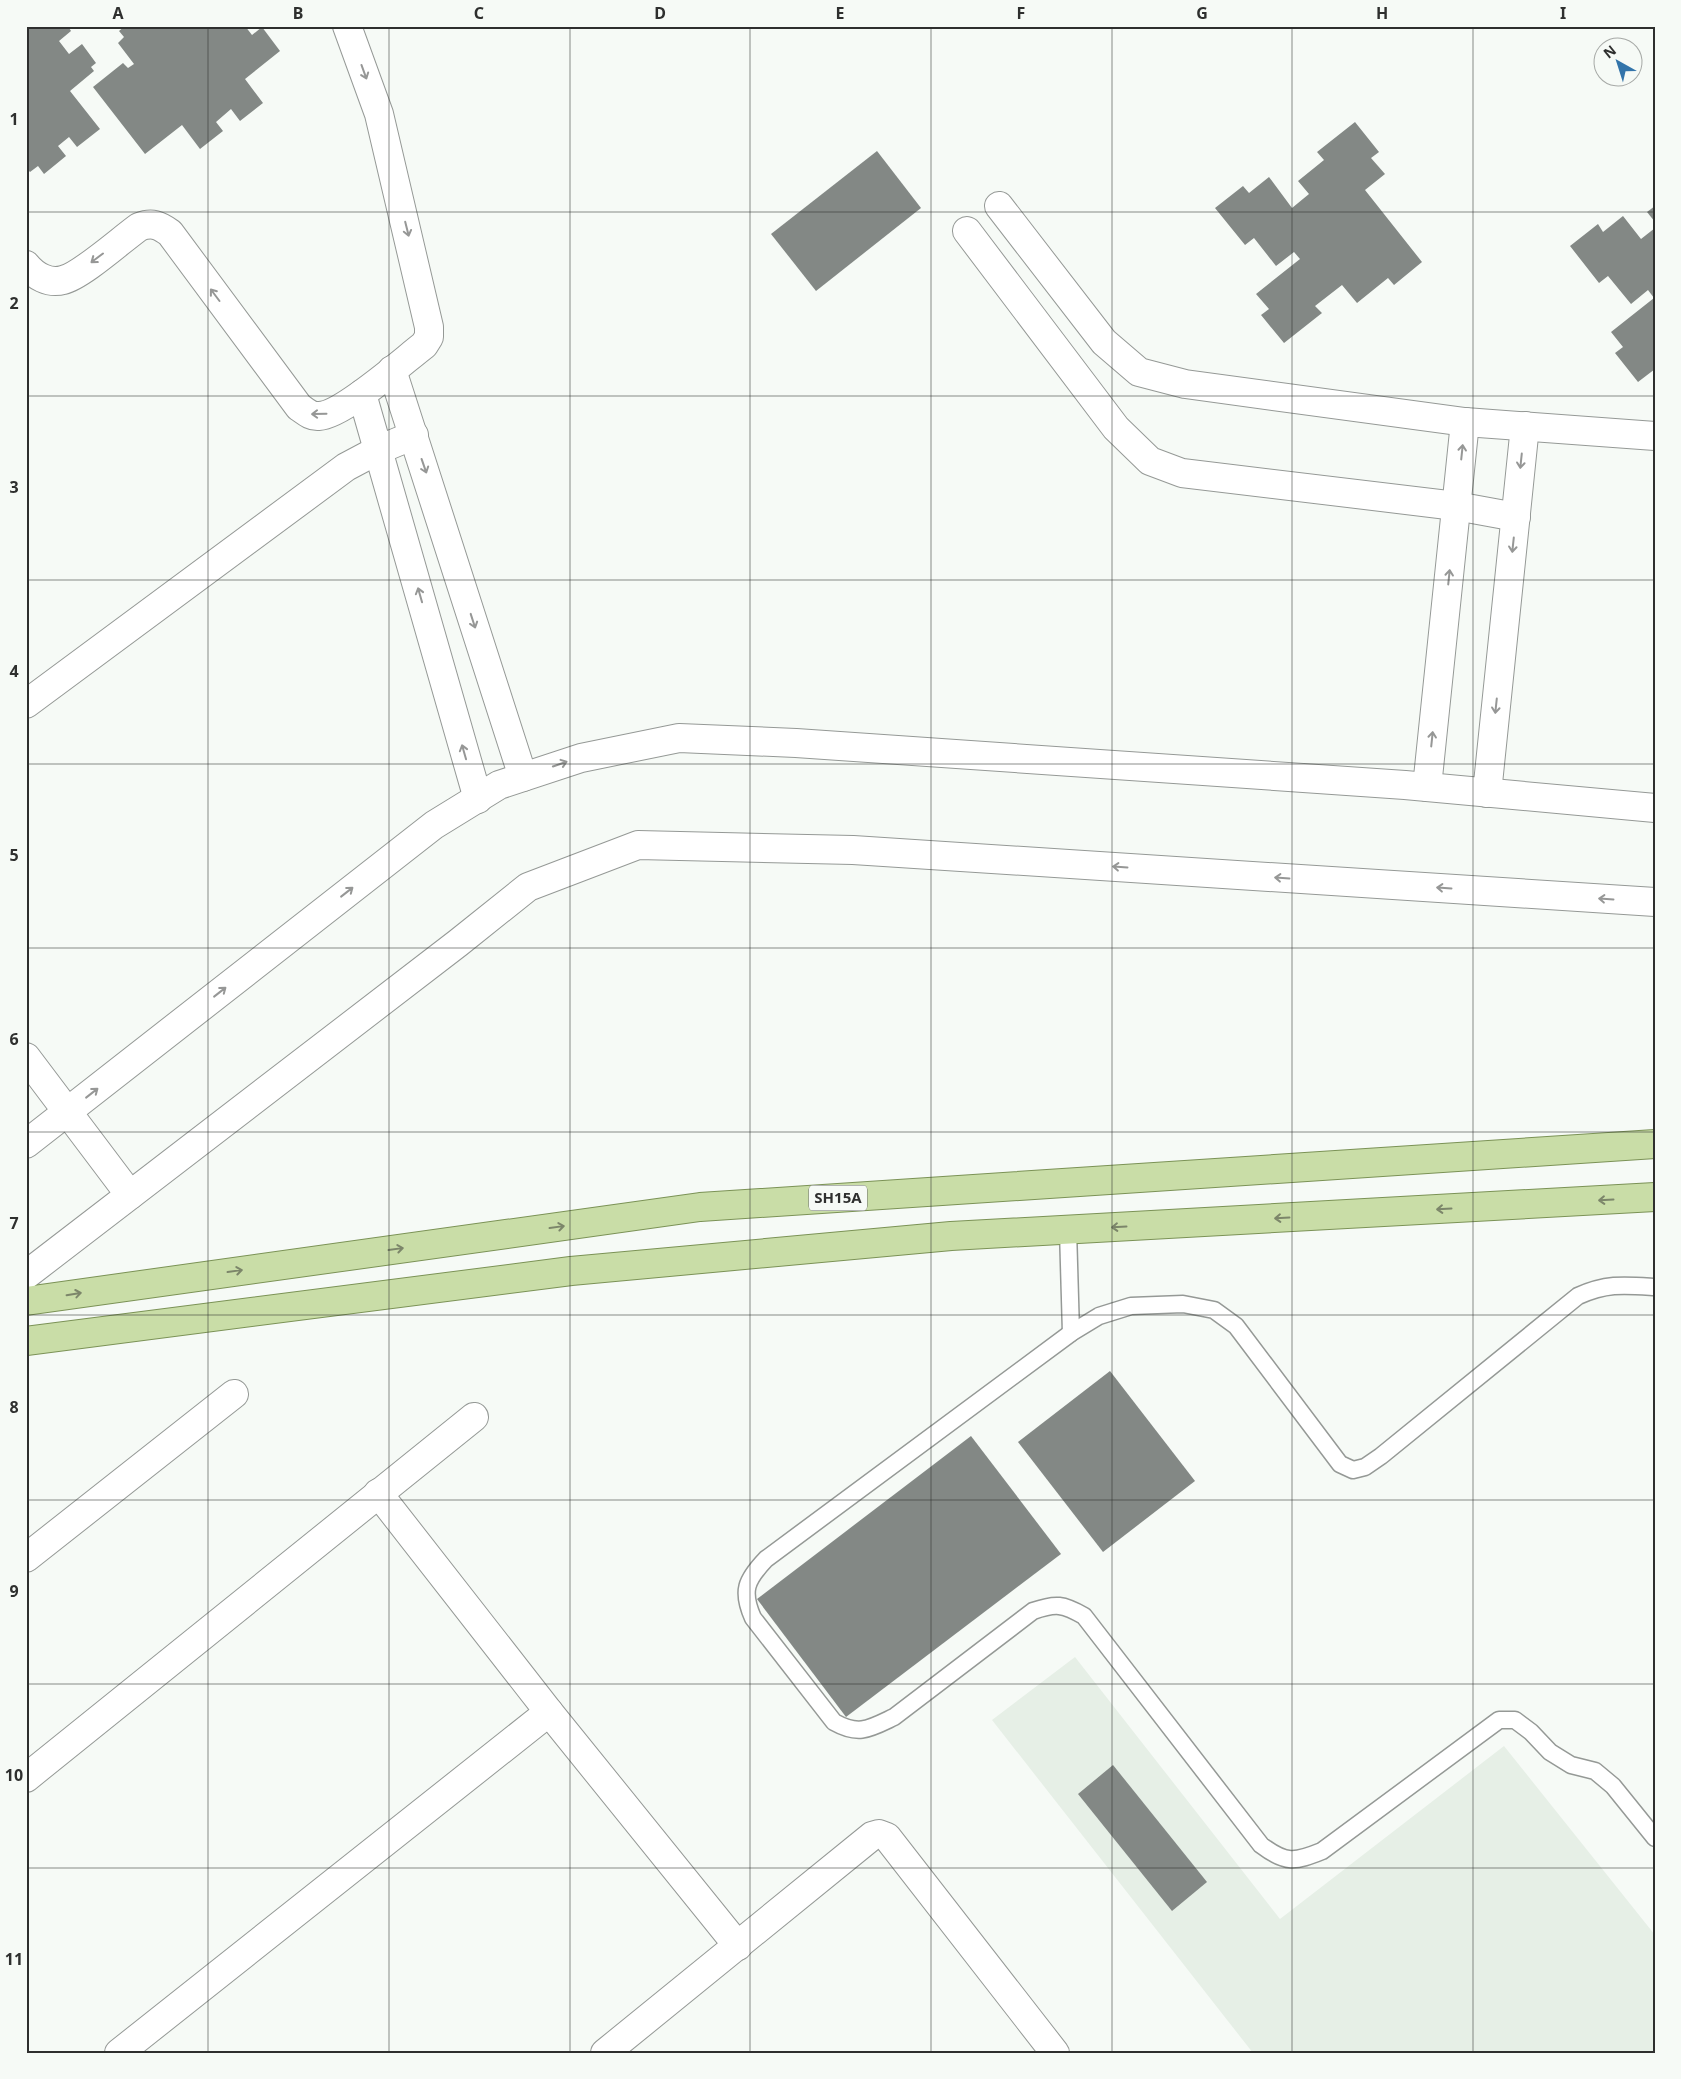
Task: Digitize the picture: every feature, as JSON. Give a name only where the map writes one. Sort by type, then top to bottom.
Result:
[{"type":"main road","name":"SH15A","points":[[26,1301],[700,1207],[1655,1144]]},
{"type":"main road","points":[[26,1341],[571,1271],[951,1236],[1655,1197]]},
{"type":"street","points":[[26,265],[44,280],[63,280],[82,270],[139,226],[148,224],[158,225],[170,233],[299,407],[309,414],[319,416],[331,413],[362,394],[424,345],[429,337],[428,316],[378,114],[347,26]]},
{"type":"street","points":[[999,206],[1104,342],[1140,372],[1185,384],[1465,422],[1655,436]]},
{"type":"street","points":[[967,231],[1116,428],[1150,461],[1182,473],[1456,506],[1516,517]]},
{"type":"street","points":[[392,370],[523,777]]},
{"type":"street","points":[[362,394],[478,799]]},
{"type":"street","points":[[1427,787],[1465,422]]},
{"type":"street","points":[[1487,793],[1525,426]]},
{"type":"street","points":[[26,704],[346,467],[378,450],[414,436]]},
{"type":"street","points":[[26,1144],[434,825],[499,785],[581,758],[679,738],[806,744],[1427,787],[1655,808]]},
{"type":"street","points":[[26,1275],[458,943],[528,887],[638,845],[853,850],[1655,902]]},
{"type":"street","points":[[26,1057],[130,1195]]},
{"type":"street","points":[[26,1558],[234,1394]]},
{"type":"street","points":[[26,1778],[474,1417]]},
{"type":"street","points":[[378,1493],[549,1712],[738,1946]]},
{"type":"street","points":[[118,2053],[549,1712]]},
{"type":"street","points":[[605,2053],[872,1836],[879,1834],[887,1837],[1041,2048]]},
{"type":"lane","points":[[1068,1230],[1070,1333]]},
{"type":"lane","points":[[1655,1287],[1613,1285],[1598,1288],[1578,1296],[1382,1456],[1365,1467],[1353,1470],[1340,1464],[1236,1326],[1214,1310],[1183,1304],[1131,1306],[1099,1316],[1070,1333],[766,1559],[752,1574],[745,1600],[753,1618],[834,1722],[849,1730],[869,1730],[894,1717],[1033,1612],[1051,1605],[1067,1607],[1084,1616],[1261,1846],[1278,1858],[1298,1861],[1322,1851],[1499,1720],[1515,1720],[1557,1756],[1571,1765],[1595,1772],[1613,1786],[1655,1838]]},
{"type":"shaded area","points":[[1075,1657],[1280,1919],[1504,1746],[1655,1935],[1655,2053],[1253,2053],[992,1720]]},
{"type":"building","points":[[26,26],[68,26],[71,31],[59,41],[69,54],[82,44],[96,63],[91,67],[94,71],[70,91],[100,129],[77,147],[69,137],[58,146],[66,156],[44,174],[38,166],[30,172],[26,168]]},
{"type":"building","points":[[125,26],[143,26],[145,29],[149,26],[245,26],[252,35],[262,27],[280,51],[245,79],[263,103],[240,121],[231,109],[216,122],[223,131],[200,149],[182,125],[145,154],[93,87],[123,63],[128,68],[134,64],[118,43],[124,37],[119,31]]},
{"type":"building","points":[[1355,122],[1379,152],[1371,158],[1385,174],[1365,190],[1422,262],[1394,285],[1388,278],[1357,303],[1342,285],[1315,306],[1322,313],[1284,343],[1261,315],[1269,309],[1256,294],[1300,259],[1294,252],[1276,266],[1254,238],[1245,245],[1215,208],[1243,186],[1249,193],[1269,177],[1292,208],[1309,194],[1298,181],[1324,160],[1317,152]]},
{"type":"building","points":[[877,151],[921,208],[816,291],[771,234]]},
{"type":"building","points":[[1655,206],[1655,222],[1647,212]]},
{"type":"building","points":[[1623,216],[1641,239],[1655,228],[1655,369],[1638,382],[1615,353],[1623,347],[1611,332],[1654,298],[1648,290],[1631,304],[1608,276],[1599,283],[1570,246],[1598,224],[1603,232]]},
{"type":"building","points":[[1110,1371],[1195,1481],[1103,1552],[1018,1442]]},
{"type":"building","points":[[971,1436],[1061,1554],[846,1717],[757,1599]]},
{"type":"building","points":[[1113,1765],[1207,1882],[1172,1911],[1078,1794]]}]
